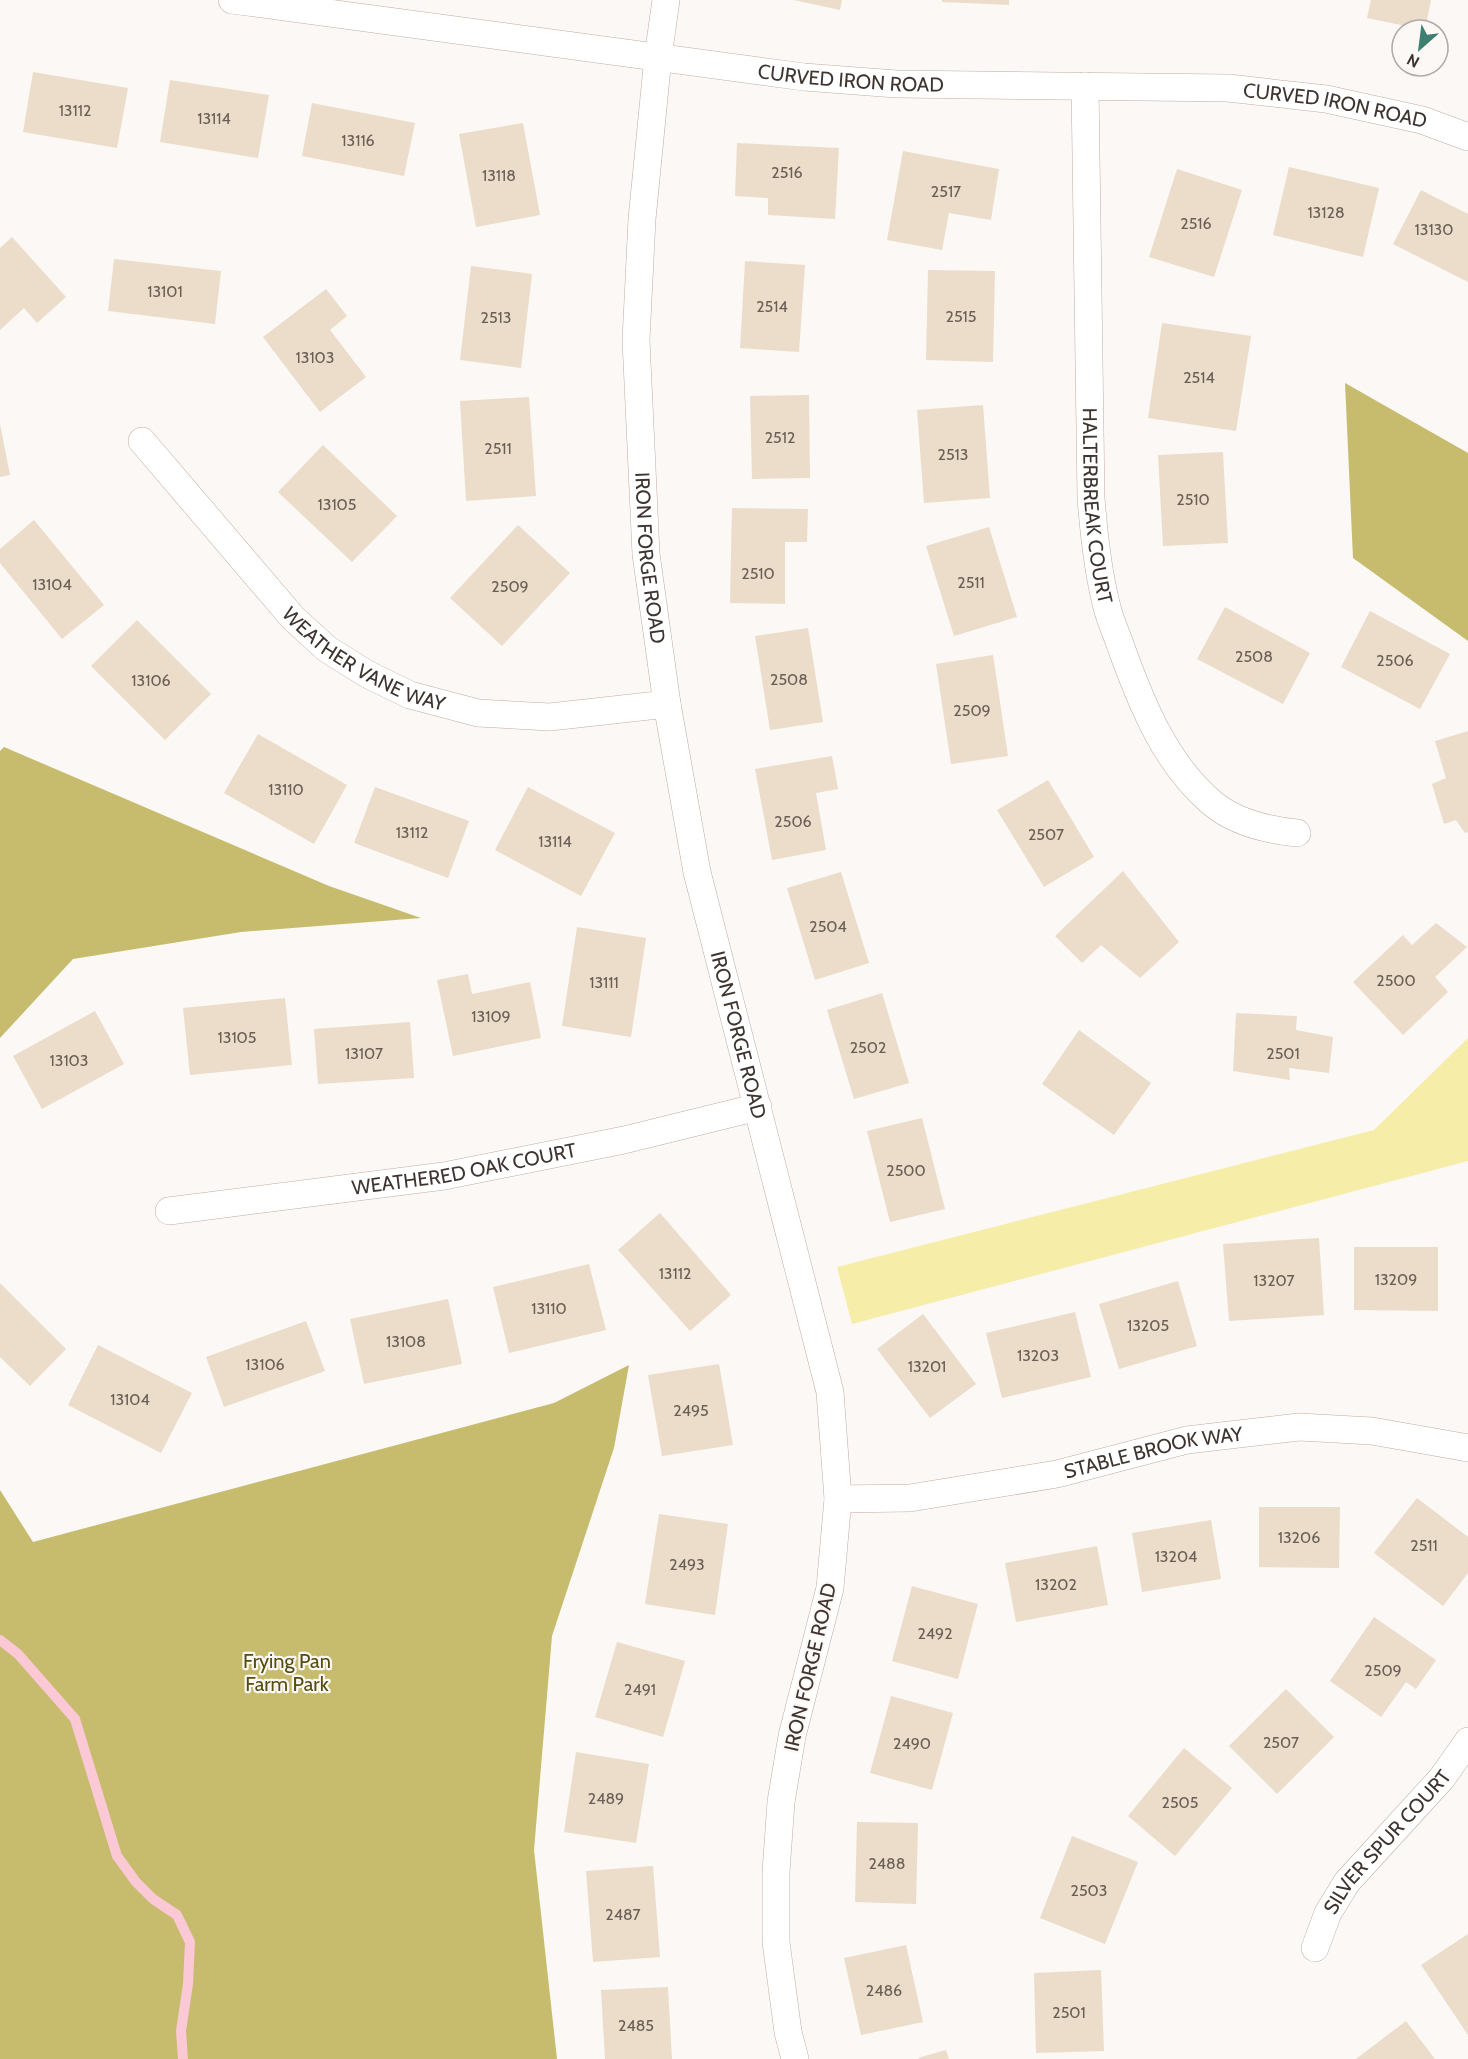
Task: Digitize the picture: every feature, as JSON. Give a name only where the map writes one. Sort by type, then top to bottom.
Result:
[{"type":"street","name":"CURVED IRON ROAD","points":[[232,0],[804,77],[896,84],[1228,88],[1326,99],[1422,120],[1468,137]]},
{"type":"street","name":"IRON FORGE ROAD","points":[[666,0],[642,219],[636,340],[646,554],[667,705],[697,872],[830,1392],[838,1499],[830,1588],[792,1736],[781,1802],[776,1872],[776,1942],[788,2032],[795,2059]]},
{"type":"street","name":"HALTERBREAK COURT","points":[[1086,86],[1091,498],[1095,544],[1108,612],[1140,698],[1171,755],[1192,783],[1213,804],[1239,819],[1268,830],[1297,833]]},
{"type":"street","name":"WEATHER VANE WAY","points":[[142,441],[292,618],[327,649],[367,675],[410,695],[478,713],[550,717],[667,705]]},
{"type":"street","name":"WEATHERED OAK COURT","points":[[169,1211],[444,1176],[624,1140],[758,1107]]},
{"type":"street","name":"STABLE BROOK WAY","points":[[838,1499],[910,1498],[1058,1474],[1187,1440],[1299,1427],[1372,1431],[1468,1448]]},
{"type":"street","name":"SILVER SPUR COURT","points":[[1315,1948],[1328,1913],[1347,1882],[1442,1778],[1468,1741]]},
{"type":"shaded area","points":[[1468,1038],[1468,1161],[852,1324],[837,1267],[1374,1130]]},
{"type":"green space","points":[[1345,383],[1468,453],[1468,641],[1353,558]]},
{"type":"green space","points":[[4,747],[329,886],[421,918],[241,932],[73,959],[0,1038],[0,751]]},
{"type":"green space","name":"Frying Pan Farm Park","points":[[629,1365],[614,1448],[552,1636],[534,1850],[557,2059],[0,2059],[0,1490],[33,1542],[554,1403]]},
{"type":"building","points":[[794,0],[842,0],[840,10]]},
{"type":"building","points":[[942,0],[1009,0],[1009,5],[942,2]]},
{"type":"building","points":[[1371,0],[1431,0],[1427,18],[1390,18],[1390,23],[1367,18]]},
{"type":"building","points":[[33,72],[128,88],[117,148],[23,132]]},
{"type":"building","points":[[170,80],[269,95],[258,158],[160,142]]},
{"type":"building","points":[[312,103],[415,123],[404,176],[302,156]]},
{"type":"building","points":[[523,123],[540,215],[476,227],[459,134]]},
{"type":"building","points":[[737,143],[839,148],[835,219],[768,215],[768,198],[735,196]]},
{"type":"building","points":[[903,151],[999,169],[991,220],[949,213],[942,250],[887,240]]},
{"type":"building","points":[[1289,167],[1379,188],[1363,257],[1273,235]]},
{"type":"building","points":[[1177,169],[1242,190],[1214,277],[1149,257]]},
{"type":"building","points":[[1421,190],[1468,214],[1468,282],[1393,244]]},
{"type":"building","points":[[12,237],[66,297],[37,323],[24,308],[0,330],[0,248]]},
{"type":"building","points":[[114,259],[221,271],[215,324],[108,311]]},
{"type":"building","points":[[745,261],[805,265],[799,352],[740,348]]},
{"type":"building","points":[[471,266],[532,274],[521,368],[460,360]]},
{"type":"building","points":[[928,270],[995,271],[993,362],[926,360]]},
{"type":"building","points":[[326,289],[347,316],[330,330],[366,377],[320,412],[263,337]]},
{"type":"building","points":[[1162,323],[1251,336],[1236,431],[1148,418]]},
{"type":"building","points":[[809,395],[810,478],[752,479],[750,396]]},
{"type":"building","points":[[529,397],[536,496],[466,501],[460,401]]},
{"type":"building","points":[[983,405],[990,498],[924,503],[917,410]]},
{"type":"building","points":[[0,424],[10,475],[0,477]]},
{"type":"building","points":[[323,445],[397,516],[352,562],[278,492]]},
{"type":"building","points":[[1223,452],[1228,543],[1163,546],[1158,455]]},
{"type":"building","points":[[732,508],[808,509],[807,542],[785,542],[785,604],[730,603]]},
{"type":"building","points":[[34,520],[104,605],[62,639],[0,563],[0,549]]},
{"type":"building","points":[[518,525],[570,573],[502,646],[450,598]]},
{"type":"building","points":[[989,527],[1017,617],[954,636],[926,546]]},
{"type":"building","points":[[1225,607],[1310,653],[1283,704],[1197,659]]},
{"type":"building","points":[[1370,611],[1450,654],[1420,709],[1341,667]]},
{"type":"building","points":[[137,620],[211,694],[165,740],[91,666]]},
{"type":"building","points":[[808,628],[823,722],[770,730],[755,636]]},
{"type":"building","points":[[993,655],[1008,756],[951,764],[936,664]]},
{"type":"building","points":[[1468,731],[1468,832],[1465,833],[1456,820],[1444,824],[1432,784],[1446,778],[1435,741]]},
{"type":"building","points":[[258,734],[347,785],[314,844],[224,793]]},
{"type":"building","points":[[832,756],[838,789],[816,793],[826,850],[772,860],[755,769]]},
{"type":"building","points":[[1048,780],[1094,857],[1044,887],[997,810]]},
{"type":"building","points":[[375,787],[469,821],[448,878],[354,843]]},
{"type":"building","points":[[528,787],[615,833],[581,896],[495,850]]},
{"type":"building","points":[[1123,871],[1179,942],[1140,978],[1101,945],[1082,963],[1055,936]]},
{"type":"building","points":[[841,872],[869,963],[815,980],[787,888]]},
{"type":"building","points":[[1436,923],[1467,947],[1435,977],[1448,992],[1403,1035],[1353,982],[1403,935],[1412,945]]},
{"type":"building","points":[[577,927],[646,938],[631,1037],[562,1026]]},
{"type":"building","points":[[468,974],[472,994],[530,982],[541,1038],[453,1056],[437,980]]},
{"type":"building","points":[[882,993],[909,1083],[854,1099],[827,1010]]},
{"type":"building","points":[[285,998],[292,1065],[190,1075],[183,1008]]},
{"type":"building","points":[[95,1011],[124,1064],[42,1109],[13,1056]]},
{"type":"building","points":[[1236,1013],[1297,1016],[1296,1030],[1333,1037],[1329,1073],[1289,1068],[1290,1080],[1233,1071]]},
{"type":"building","points":[[410,1022],[414,1078],[318,1084],[314,1029]]},
{"type":"building","points":[[1079,1030],[1151,1083],[1114,1135],[1042,1084]]},
{"type":"building","points":[[922,1118],[945,1209],[890,1222],[867,1131]]},
{"type":"building","points":[[660,1213],[731,1295],[690,1331],[618,1250]]},
{"type":"building","points":[[1319,1238],[1324,1315],[1229,1321],[1223,1244]]},
{"type":"building","points":[[1354,1247],[1438,1247],[1438,1311],[1354,1310]]},
{"type":"building","points":[[589,1264],[606,1330],[509,1353],[493,1287]]},
{"type":"building","points":[[1178,1281],[1197,1346],[1119,1369],[1099,1304]]},
{"type":"building","points":[[0,1283],[66,1349],[30,1386],[0,1357]]},
{"type":"building","points":[[448,1299],[462,1364],[364,1384],[350,1319]]},
{"type":"building","points":[[1075,1312],[1091,1377],[1002,1398],[986,1333]]},
{"type":"building","points":[[923,1314],[976,1384],[930,1418],[877,1349]]},
{"type":"building","points":[[306,1321],[325,1371],[224,1407],[206,1357]]},
{"type":"building","points":[[98,1345],[192,1393],[161,1453],[68,1405]]},
{"type":"building","points":[[719,1364],[733,1445],[662,1456],[648,1375]]},
{"type":"building","points":[[1417,1498],[1468,1537],[1468,1573],[1443,1606],[1374,1553]]},
{"type":"building","points":[[1259,1507],[1340,1507],[1339,1568],[1259,1567]]},
{"type":"building","points":[[659,1514],[728,1524],[715,1615],[645,1604]]},
{"type":"building","points":[[1211,1520],[1221,1579],[1142,1592],[1132,1533]]},
{"type":"building","points":[[1097,1546],[1108,1605],[1016,1622],[1005,1563]]},
{"type":"building","points":[[912,1586],[978,1604],[958,1679],[892,1661]]},
{"type":"building","points":[[1374,1617],[1436,1660],[1416,1689],[1406,1682],[1381,1717],[1330,1681]]},
{"type":"building","points":[[617,1642],[685,1661],[663,1737],[595,1717]]},
{"type":"building","points":[[1286,1689],[1334,1737],[1277,1794],[1229,1746]]},
{"type":"building","points":[[891,1696],[953,1713],[932,1790],[870,1773]]},
{"type":"building","points":[[1184,1748],[1232,1788],[1175,1856],[1128,1816]]},
{"type":"building","points":[[576,1752],[649,1764],[636,1843],[564,1832]]},
{"type":"building","points":[[857,1822],[918,1823],[916,1904],[855,1902]]},
{"type":"building","points":[[1072,1836],[1138,1862],[1105,1944],[1040,1918]]},
{"type":"building","points":[[653,1866],[660,1957],[593,1962],[586,1871]]},
{"type":"building","points":[[1468,1934],[1468,2035],[1421,1965]]},
{"type":"building","points":[[906,1945],[923,2022],[861,2035],[844,1958]]},
{"type":"building","points":[[1101,1970],[1104,2051],[1036,2053],[1034,1973]]},
{"type":"building","points":[[668,1987],[672,2059],[605,2059],[601,1990]]},
{"type":"building","points":[[1406,2021],[1435,2059],[1356,2059]]},
{"type":"building","points":[[946,2050],[949,2059],[918,2058]]},
{"type":"waterway","points":[[0,1640],[18,1654],[75,1719],[117,1856],[136,1882],[153,1899],[177,1915],[190,1942],[188,1984],[181,2031],[183,2059]]}]
